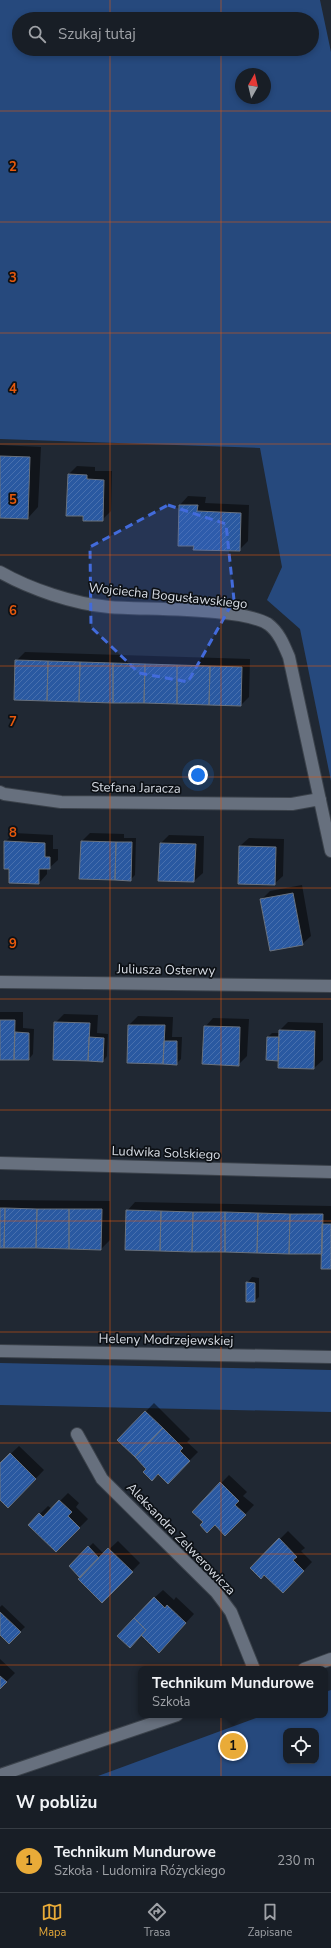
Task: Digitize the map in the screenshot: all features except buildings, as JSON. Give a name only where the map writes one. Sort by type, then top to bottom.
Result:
[{"type":"street","name":"Wojciecha Bogusławskiego","points":[[0,572],[54,596],[106,607],[225,613],[247,617],[268,624],[280,637],[289,657],[331,851]]},
{"type":"street","name":"Stefana Jaracza","points":[[0,792],[4,794],[60,802],[292,804],[320,799]]},
{"type":"street","name":"Juliusza Osterwy","points":[[0,982],[331,986]]},
{"type":"street","name":"Ludwika Solskiego","points":[[0,1163],[331,1172]]},
{"type":"street","name":"Heleny Modrzejewskiej","points":[[0,1351],[331,1357]]},
{"type":"street","name":"Aleksandra Zelwerowicza","points":[[77,1434],[102,1479],[216,1592],[231,1612],[253,1666]]},
{"type":"street","points":[[311,1666],[331,1658]]},
{"type":"street","points":[[0,1774],[168,1718]]},
{"type":"highlighted area","points":[[168,505],[226,524],[234,600],[188,682],[139,673],[91,627],[90,547]]},
{"type":"shaded area","points":[[0,0],[320,0],[331,52],[331,781],[300,629],[267,600],[282,567],[260,448],[0,439]]},
{"type":"shaded area","points":[[0,1363],[331,1370],[331,1412],[0,1405]]},
{"type":"shaded area","points":[[331,1690],[331,1776],[98,1776],[256,1718],[328,1718],[328,1691]]},
{"type":"place","name":"Technikum Mundurowe","points":[[233,1746]]}]
